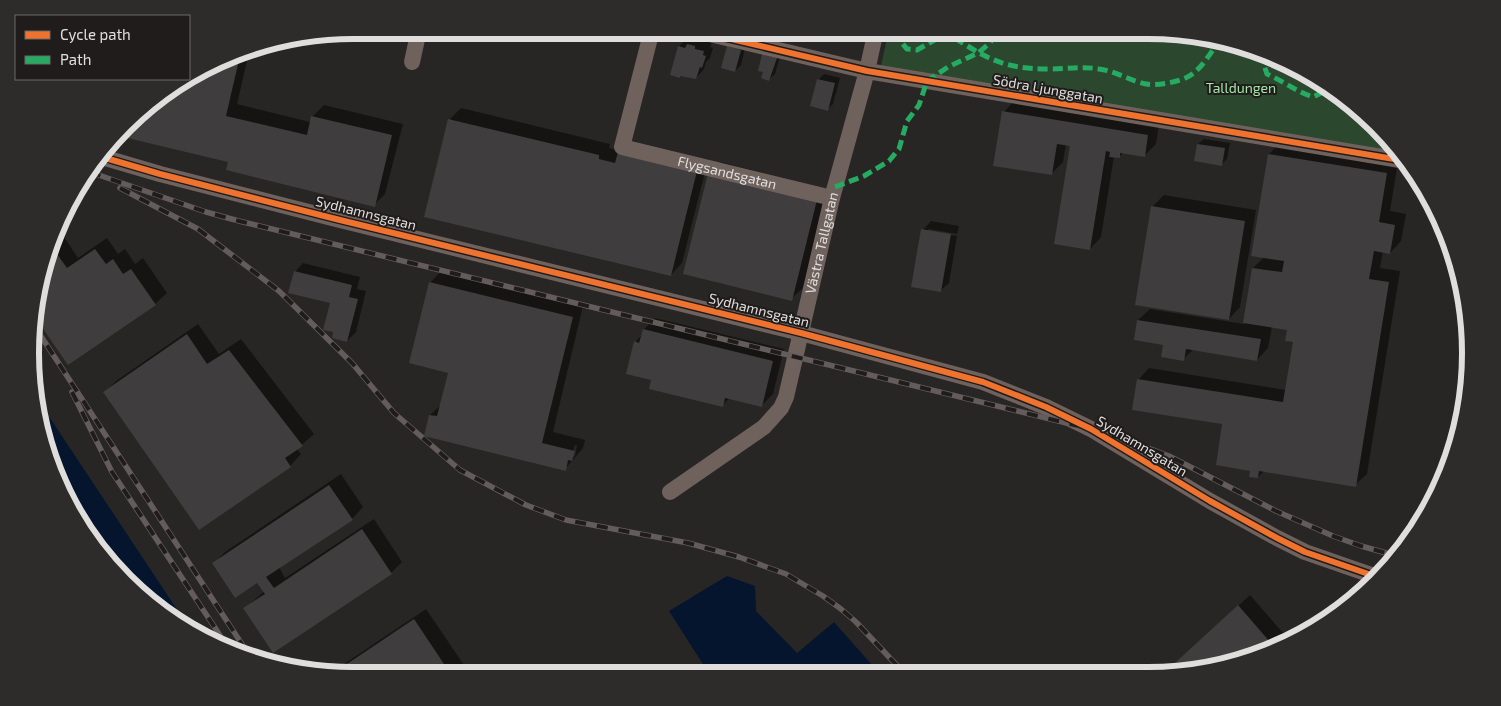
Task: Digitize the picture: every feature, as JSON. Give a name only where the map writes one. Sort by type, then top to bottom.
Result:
[{"type":"street","points":[[412,62],[417,39]]},
{"type":"street","name":"Flygsandsgatan","points":[[650,39],[622,147],[832,198]]},
{"type":"street","name":"Södra Ljunggatan","points":[[731,39],[867,71],[1395,159]]},
{"type":"street","name":"Västra Tallgatan","points":[[670,492],[764,427],[775,416],[786,397],[832,198],[874,39]]},
{"type":"street","name":"Sydhamnsgatan","points":[[107,158],[336,219],[801,333],[983,382],[1010,391],[1091,429],[1210,501],[1277,538],[1306,552],[1370,575]]},
{"type":"green space","name":"Talldungen","points":[[887,39],[1169,39],[1189,41],[1249,55],[1287,71],[1323,92],[1339,104],[1370,131],[1388,151],[880,70]]},
{"type":"water","points":[[50,418],[181,616],[131,575],[92,528],[71,492],[55,454],[46,421]]},
{"type":"water","points":[[727,576],[755,586],[756,611],[797,653],[834,622],[874,667],[705,667],[669,611]]},
{"type":"building","points":[[687,44],[695,46],[695,49],[704,51],[703,55],[706,56],[696,79],[670,75],[678,46],[685,48]]},
{"type":"building","points":[[727,46],[741,50],[735,72],[721,68]]},
{"type":"building","points":[[762,54],[777,58],[769,81],[761,78],[763,72],[758,71]]},
{"type":"building","points":[[239,61],[226,116],[307,135],[311,116],[392,135],[375,207],[226,170],[228,162],[125,137],[146,117],[178,92],[214,71]]},
{"type":"building","points":[[817,79],[835,83],[828,111],[810,106]]},
{"type":"building","points":[[1002,111],[1148,135],[1145,157],[1120,153],[1120,158],[1109,157],[1110,152],[1106,151],[1090,250],[1054,244],[1070,146],[1057,144],[1052,175],[993,166]]},
{"type":"building","points":[[448,119],[599,155],[599,159],[615,163],[618,152],[697,171],[671,276],[424,217]]},
{"type":"building","points":[[1197,144],[1225,148],[1222,166],[1194,161]]},
{"type":"building","points":[[1268,154],[1387,173],[1379,222],[1395,225],[1390,254],[1374,251],[1369,279],[1389,282],[1356,487],[1259,471],[1258,478],[1249,477],[1250,471],[1216,465],[1222,424],[1132,410],[1137,379],[1283,402],[1293,342],[1285,341],[1287,330],[1243,323],[1252,268],[1282,272],[1284,261],[1251,256]]},
{"type":"building","points":[[708,173],[817,200],[792,301],[683,274]]},
{"type":"building","points":[[1151,206],[1245,221],[1229,320],[1135,305]]},
{"type":"building","points":[[921,229],[951,234],[941,292],[911,287]]},
{"type":"building","points":[[95,249],[106,264],[113,259],[123,274],[131,269],[156,305],[68,365],[40,324],[49,272],[55,251],[67,268]]},
{"type":"building","points":[[294,271],[352,285],[349,297],[358,299],[347,342],[332,338],[333,332],[323,330],[330,303],[288,293]]},
{"type":"building","points":[[429,282],[573,317],[542,443],[575,451],[572,461],[568,460],[566,471],[424,436],[429,415],[437,416],[448,373],[409,363]]},
{"type":"building","points":[[1137,320],[1261,339],[1257,361],[1186,349],[1184,361],[1161,357],[1163,345],[1134,340]]},
{"type":"building","points":[[643,329],[773,361],[762,407],[725,398],[723,407],[649,389],[651,380],[626,374],[634,341],[639,343]]},
{"type":"building","points":[[187,334],[207,364],[229,350],[303,446],[285,458],[291,467],[199,530],[103,392]]},
{"type":"building","points":[[329,485],[353,520],[266,577],[274,588],[362,529],[392,574],[273,653],[243,608],[265,594],[257,583],[235,598],[212,563]]},
{"type":"building","points":[[1238,605],[1270,642],[1229,657],[1171,667]]},
{"type":"building","points":[[414,619],[446,667],[353,667],[342,667]]},
{"type":"railway","points":[[95,174],[206,212],[239,221],[1122,438],[1169,456],[1276,511],[1333,536],[1389,554]]},
{"type":"railway","points":[[120,188],[198,229],[279,291],[352,363],[394,413],[460,470],[526,505],[566,520],[688,543],[739,557],[786,574],[841,609],[856,622],[898,667]]},
{"type":"railway","points":[[39,333],[244,648]]},
{"type":"railway","points":[[72,392],[112,472],[222,638]]},
{"type":"marked path","points":[[900,39],[907,49],[917,50],[936,39]]},
{"type":"marked path","points":[[957,39],[984,55],[1006,64],[1049,69],[1093,68],[1150,85],[1186,78],[1202,65],[1215,46]]},
{"type":"marked path","points":[[835,187],[864,176],[889,161],[899,149],[907,121],[919,105],[927,81],[948,67],[978,53],[992,39]]},
{"type":"marked path","points":[[1265,62],[1267,74],[1301,92],[1313,97],[1323,92]]},
{"type":"cycle path","points":[[731,39],[867,71],[1395,159]]},
{"type":"cycle path","points":[[107,158],[336,219],[801,333],[983,382],[1046,407],[1091,429],[1210,501],[1305,552],[1370,575]]}]
